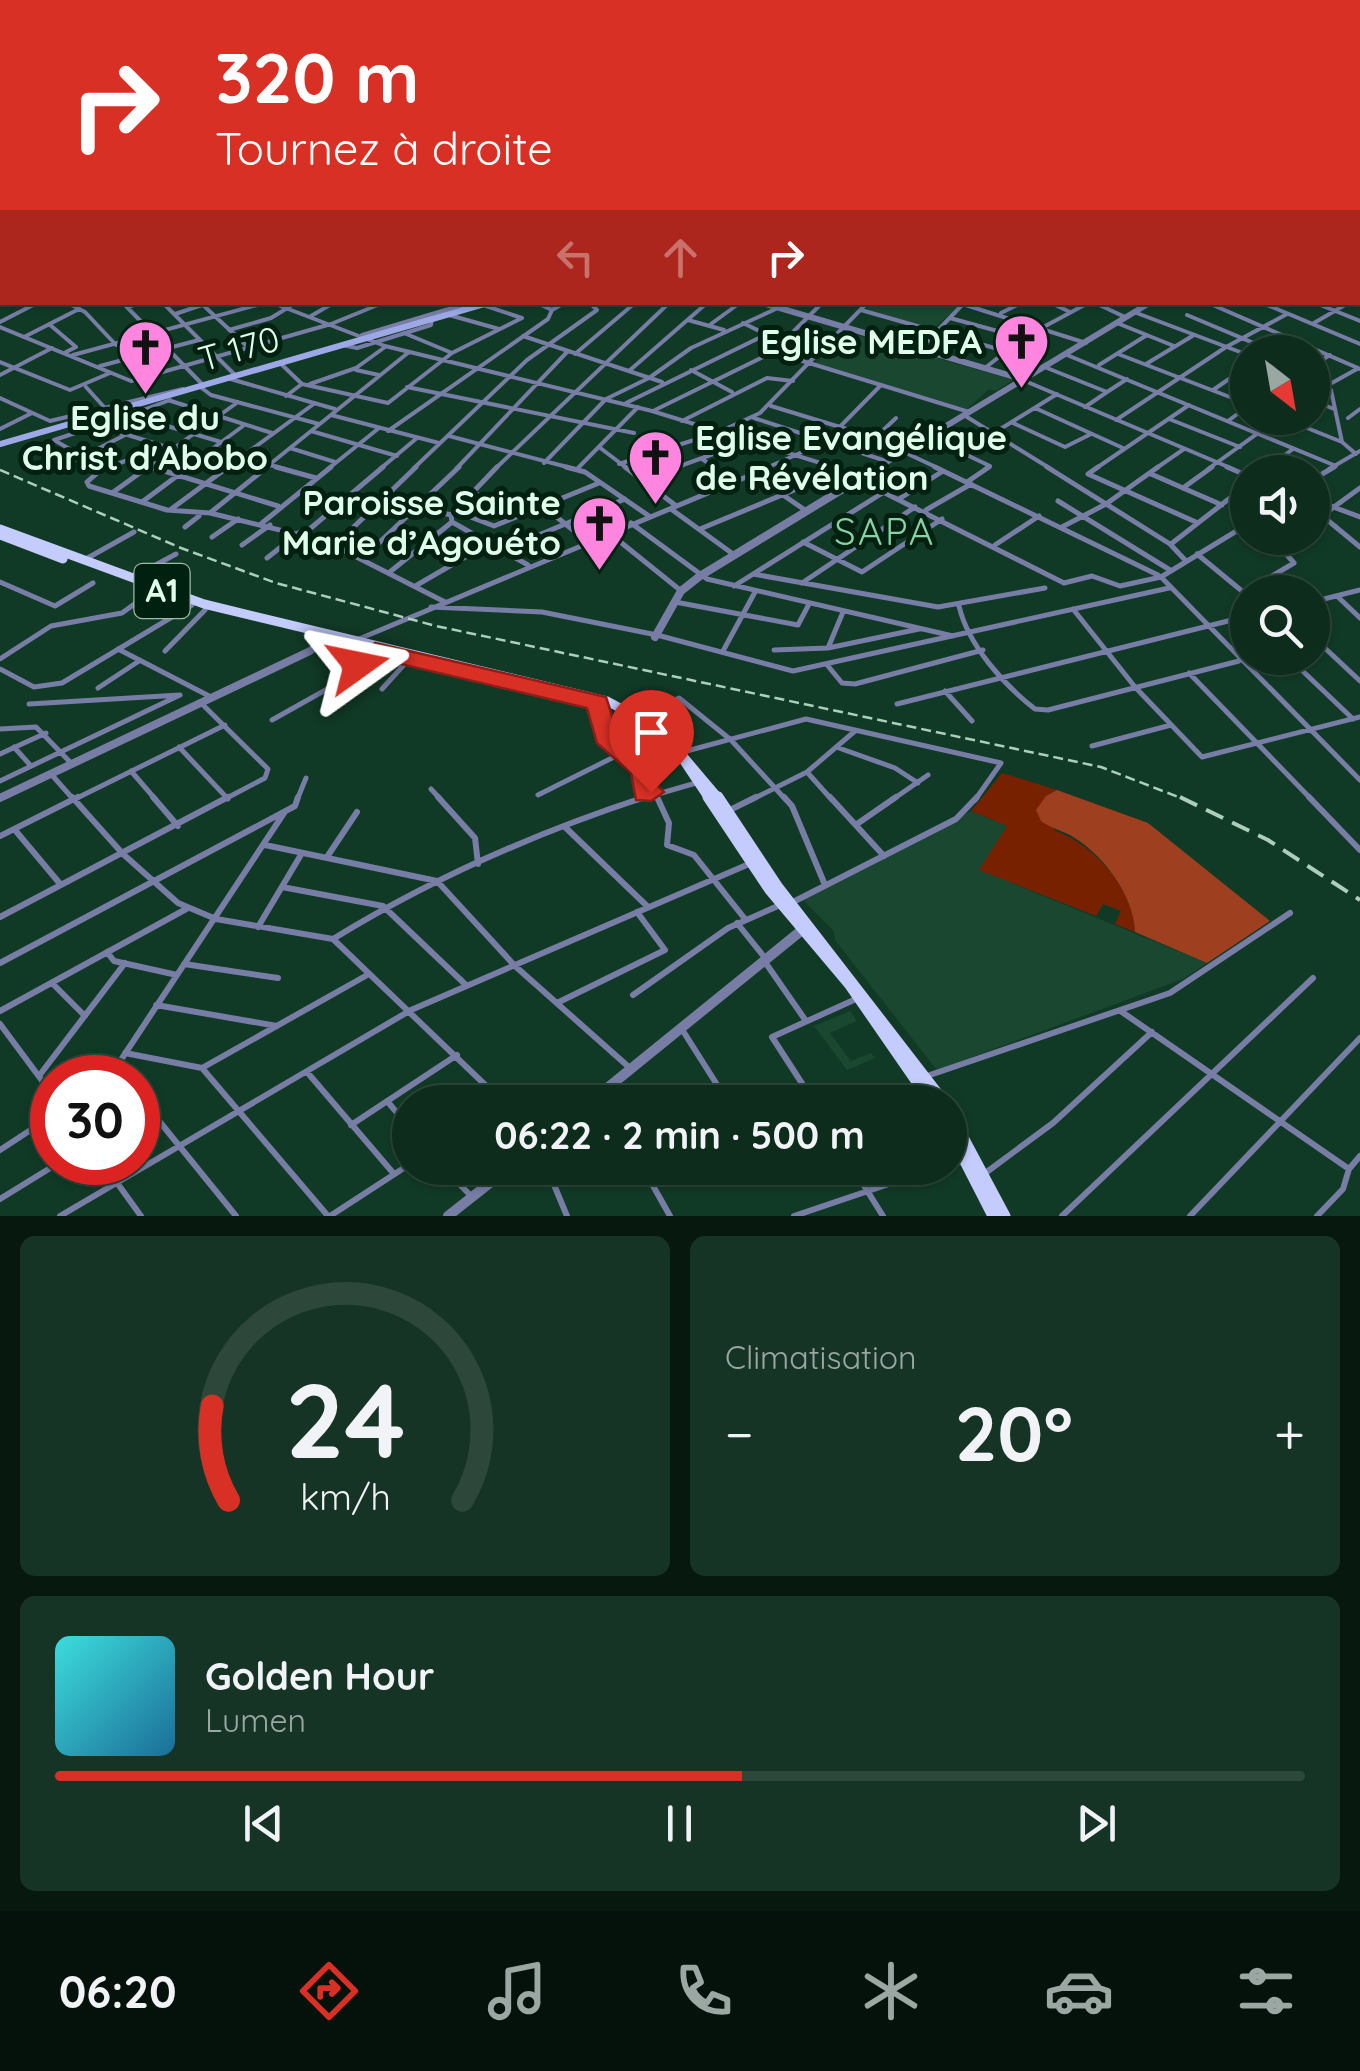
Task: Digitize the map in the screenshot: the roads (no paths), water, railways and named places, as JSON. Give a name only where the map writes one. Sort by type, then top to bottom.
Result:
[{"type":"main road","name":"T 170","points":[[0,444],[400,331],[451,311],[479,305]]},
{"type":"main road","name":"A1","points":[[0,532],[204,604],[328,637]]},
{"type":"main road","name":"A1","points":[[0,532],[205,610],[583,693],[642,716],[684,752],[728,811],[786,904]]},
{"type":"main road","name":"A1","points":[[350,642],[598,703],[656,732],[699,782],[752,863],[933,1085]]},
{"type":"main road","name":"A1","points":[[806,928],[919,1085]]},
{"type":"main road","points":[[967,1144],[1005,1216]]},
{"type":"main road","points":[[967,1161],[993,1216]]},
{"type":"street","points":[[0,325],[33,305]]},
{"type":"street","points":[[24,337],[50,324],[73,305],[116,344]]},
{"type":"street","points":[[124,305],[206,393],[319,424]]},
{"type":"street","points":[[166,305],[236,376]]},
{"type":"street","points":[[174,314],[203,305],[250,348]]},
{"type":"street","points":[[73,355],[259,305]]},
{"type":"street","points":[[278,305],[385,346],[577,390],[843,470],[1064,583],[1092,576],[1120,586],[1161,577],[1230,535]]},
{"type":"street","points":[[229,330],[271,318],[291,305]]},
{"type":"street","points":[[310,316],[330,305]]},
{"type":"street","points":[[0,325],[131,381],[331,324],[378,305]]},
{"type":"street","points":[[448,305],[451,311],[499,329]]},
{"type":"street","points":[[368,338],[466,305]]},
{"type":"street","points":[[280,363],[305,384],[386,404],[452,352],[522,318],[493,305]]},
{"type":"street","points":[[541,305],[552,310]]},
{"type":"street","points":[[388,430],[548,320],[552,310],[561,305]]},
{"type":"street","points":[[335,545],[388,499],[478,404],[597,310],[591,305]]},
{"type":"street","points":[[576,354],[631,305]]},
{"type":"street","points":[[391,571],[453,516],[470,493],[667,305]]},
{"type":"street","points":[[628,371],[705,305]]},
{"type":"street","points":[[709,326],[737,305]]},
{"type":"street","points":[[772,305],[1027,379],[1230,468]]},
{"type":"street","points":[[775,305],[780,307]]},
{"type":"street","points":[[652,411],[773,352],[820,305]]},
{"type":"street","points":[[619,464],[752,418],[770,406],[865,305]]},
{"type":"street","points":[[922,348],[960,305]]},
{"type":"street","points":[[968,305],[1086,343]]},
{"type":"street","points":[[999,314],[1017,305]]},
{"type":"street","points":[[1055,305],[1070,312]]},
{"type":"street","points":[[987,367],[1023,338],[1085,305]]},
{"type":"street","points":[[1097,305],[1125,318]]},
{"type":"street","points":[[656,636],[681,590],[700,576],[1146,305]]},
{"type":"street","points":[[1213,305],[1283,335]]},
{"type":"street","points":[[1267,305],[1360,344]]},
{"type":"street","points":[[1320,305],[1360,321]]},
{"type":"street","points":[[1313,324],[1345,305]]},
{"type":"street","points":[[544,463],[606,399],[649,378],[681,354],[780,307]]},
{"type":"street","points":[[860,310],[1005,351]]},
{"type":"street","points":[[1134,312],[1230,348]]},
{"type":"street","points":[[1248,335],[1287,314]]},
{"type":"street","points":[[1187,315],[1234,335]]},
{"type":"street","points":[[950,318],[1023,338]]},
{"type":"street","points":[[688,320],[727,330]]},
{"type":"street","points":[[743,323],[784,342]]},
{"type":"street","points":[[1116,323],[1174,346]]},
{"type":"street","points":[[50,324],[76,348],[66,352]]},
{"type":"street","points":[[400,331],[452,352]]},
{"type":"street","points":[[1350,340],[1360,333]]},
{"type":"street","points":[[624,404],[767,334]]},
{"type":"street","points":[[1146,364],[1194,335]]},
{"type":"street","points":[[523,336],[665,384]]},
{"type":"street","points":[[1097,366],[1148,336]]},
{"type":"street","points":[[98,366],[199,340]]},
{"type":"street","points":[[1115,420],[1230,345]]},
{"type":"street","points":[[286,396],[305,384],[354,370],[385,346]]},
{"type":"street","points":[[0,376],[52,348]]},
{"type":"street","points":[[363,558],[481,446],[568,351]]},
{"type":"street","points":[[185,527],[210,513],[409,352]]},
{"type":"street","points":[[773,352],[970,415],[1170,544],[1186,561]]},
{"type":"street","points":[[1118,354],[1230,398]]},
{"type":"street","points":[[1067,355],[1228,420]]},
{"type":"street","points":[[1330,356],[1360,368]]},
{"type":"street","points":[[0,362],[70,390],[110,372]]},
{"type":"street","points":[[1046,368],[1107,392]]},
{"type":"street","points":[[1330,383],[1360,368]]},
{"type":"street","points":[[354,370],[379,376]]},
{"type":"street","points":[[691,370],[734,393]]},
{"type":"street","points":[[227,378],[337,410]]},
{"type":"street","points":[[682,420],[766,378],[792,381]]},
{"type":"street","points":[[1212,390],[1230,378]]},
{"type":"street","points":[[1086,407],[1128,379]]},
{"type":"street","points":[[350,642],[796,456],[824,442],[881,385]]},
{"type":"street","points":[[84,386],[104,407]]},
{"type":"street","points":[[406,387],[514,412],[634,433]]},
{"type":"street","points":[[1330,389],[1342,442]]},
{"type":"street","points":[[0,399],[52,421],[187,390]]},
{"type":"street","points":[[963,452],[1056,394]]},
{"type":"street","points":[[106,468],[54,439],[130,415],[168,398],[217,418],[272,433]]},
{"type":"street","points":[[112,493],[238,402]]},
{"type":"street","points":[[170,510],[315,403]]},
{"type":"street","points":[[1072,482],[1190,405]]},
{"type":"street","points":[[770,406],[876,436],[1161,577],[1230,649]]},
{"type":"street","points":[[576,470],[638,407]]},
{"type":"street","points":[[1330,407],[1334,409]]},
{"type":"street","points":[[1034,408],[1124,449]]},
{"type":"street","points":[[1348,418],[1360,409]]},
{"type":"street","points":[[0,429],[32,413]]},
{"type":"street","points":[[130,415],[221,442]]},
{"type":"street","points":[[331,415],[440,444]]},
{"type":"street","points":[[752,418],[889,462]]},
{"type":"street","points":[[876,436],[896,418]]},
{"type":"street","points":[[1170,418],[1240,448]]},
{"type":"street","points":[[1012,422],[1065,447],[1091,434]]},
{"type":"street","points":[[95,425],[227,466]]},
{"type":"street","points":[[142,502],[243,426]]},
{"type":"street","points":[[242,545],[266,524],[278,506],[379,428]]},
{"type":"street","points":[[311,431],[396,456]]},
{"type":"street","points":[[57,470],[125,435]]},
{"type":"street","points":[[1183,488],[1256,435]]},
{"type":"street","points":[[1262,435],[1336,466]]},
{"type":"street","points":[[1324,435],[1358,452],[1330,470]]},
{"type":"street","points":[[449,436],[576,470],[650,516]]},
{"type":"street","points":[[266,558],[418,438]]},
{"type":"street","points":[[924,511],[990,466],[932,438]]},
{"type":"street","points":[[642,482],[749,441]]},
{"type":"street","points":[[290,448],[336,462]]},
{"type":"street","points":[[599,448],[733,554]]},
{"type":"street","points":[[1062,527],[1106,504],[1184,449]]},
{"type":"street","points":[[1285,455],[1293,449]]},
{"type":"street","points":[[239,457],[316,478]]},
{"type":"street","points":[[702,459],[734,482]]},
{"type":"street","points":[[199,516],[86,484],[106,468],[125,460],[278,506]]},
{"type":"street","points":[[700,529],[843,470]]},
{"type":"street","points":[[898,499],[943,471]]},
{"type":"street","points":[[1088,474],[1198,522]]},
{"type":"street","points":[[1150,474],[1222,505]]},
{"type":"street","points":[[388,499],[494,526],[544,507],[568,492],[599,483]]},
{"type":"street","points":[[1330,513],[1360,488]]},
{"type":"street","points":[[734,586],[884,492]]},
{"type":"street","points":[[470,493],[534,511]]},
{"type":"street","points":[[783,495],[805,510]]},
{"type":"street","points":[[503,550],[626,498]]},
{"type":"street","points":[[1170,544],[1230,499]]},
{"type":"street","points":[[1058,501],[1170,570]]},
{"type":"street","points":[[802,582],[915,506]]},
{"type":"street","points":[[1330,506],[1360,517]]},
{"type":"street","points":[[544,507],[588,542]]},
{"type":"street","points":[[210,513],[302,533],[335,545],[445,602]]},
{"type":"street","points":[[453,516],[530,566]]},
{"type":"street","points":[[996,545],[1038,516]]},
{"type":"street","points":[[212,537],[238,518]]},
{"type":"street","points":[[803,542],[865,572],[942,519]]},
{"type":"street","points":[[1330,522],[1360,547]]},
{"type":"street","points":[[631,523],[700,576],[953,637]]},
{"type":"street","points":[[83,561],[134,532]]},
{"type":"street","points":[[608,532],[681,590]]},
{"type":"street","points":[[417,585],[492,542]]},
{"type":"street","points":[[130,579],[176,554]]},
{"type":"street","points":[[1197,554],[1230,581]]},
{"type":"street","points":[[1275,575],[1292,569],[1294,563],[1287,555]]},
{"type":"street","points":[[753,574],[930,606],[959,606],[1045,588]]},
{"type":"street","points":[[0,582],[53,606],[93,583]]},
{"type":"street","points":[[430,607],[542,612],[656,636],[793,672],[1169,588]]},
{"type":"street","points":[[1330,598],[1360,590]]},
{"type":"street","points":[[0,658],[51,626],[122,613],[150,592]]},
{"type":"street","points":[[722,652],[755,592]]},
{"type":"street","points":[[1337,596],[1360,618]]},
{"type":"street","points":[[675,602],[798,625],[809,604]]},
{"type":"street","points":[[0,668],[34,686],[48,687],[75,677],[192,606]]},
{"type":"street","points":[[959,606],[959,616],[969,633],[1026,703],[1042,710],[1230,664]]},
{"type":"street","points":[[166,652],[205,610]]},
{"type":"street","points":[[1073,610],[1135,687],[1202,758],[1357,718]]},
{"type":"street","points":[[828,648],[844,612]]},
{"type":"street","points":[[897,704],[1230,620]]},
{"type":"street","points":[[774,650],[828,648],[922,628]]},
{"type":"street","points":[[0,798],[315,648],[328,637]]},
{"type":"street","points":[[118,649],[212,697]]},
{"type":"street","points":[[272,720],[338,683],[375,650]]},
{"type":"street","points":[[828,665],[842,682],[855,684],[983,650]]},
{"type":"street","points":[[1330,653],[1360,681]]},
{"type":"street","points":[[382,689],[410,658]]},
{"type":"street","points":[[98,688],[140,661]]},
{"type":"street","points":[[1190,673],[1360,850]]},
{"type":"street","points":[[1256,675],[1360,780]]},
{"type":"street","points":[[1308,675],[1357,718]]},
{"type":"street","points":[[945,691],[972,721]]},
{"type":"street","points":[[1,778],[180,695],[28,704]]},
{"type":"street","points":[[642,716],[680,698],[730,740],[798,816],[825,886]]},
{"type":"street","points":[[1,914],[178,826],[269,774],[200,702]]},
{"type":"street","points":[[598,703],[604,733],[620,754],[643,770],[649,793],[669,823],[667,845],[688,851],[713,877],[806,1020]]},
{"type":"street","points":[[633,995],[741,921],[825,886],[964,812],[1002,765],[806,719],[684,752]]},
{"type":"street","points":[[0,836],[225,725]]},
{"type":"street","points":[[1092,746],[1171,725]]},
{"type":"street","points":[[0,729],[36,727],[72,762]]},
{"type":"street","points":[[728,811],[807,772],[855,731]]},
{"type":"street","points":[[0,754],[46,733]]},
{"type":"street","points":[[179,747],[228,799]]},
{"type":"street","points":[[14,748],[32,766]]},
{"type":"street","points":[[839,748],[895,768],[918,783]]},
{"type":"street","points":[[538,795],[620,754]]},
{"type":"street","points":[[131,771],[178,826]]},
{"type":"street","points":[[807,772],[884,856]]},
{"type":"street","points":[[50,774],[123,854],[188,908],[216,919],[333,939],[486,1085]]},
{"type":"street","points":[[857,824],[928,775]]},
{"type":"street","points":[[0,963],[286,810],[302,798],[306,778]]},
{"type":"street","points":[[333,939],[383,906],[437,881],[649,793],[699,782]]},
{"type":"street","points":[[431,789],[475,838],[478,864]]},
{"type":"street","points":[[286,810],[125,1053],[202,1068],[325,1215],[392,1175]]},
{"type":"street","points":[[327,857],[357,812]]},
{"type":"street","points":[[565,827],[648,907]]},
{"type":"street","points":[[14,829],[61,885]]},
{"type":"street","points":[[266,845],[437,881],[515,966],[634,1071]]},
{"type":"street","points":[[258,927],[302,853]]},
{"type":"street","points":[[160,1155],[411,1010],[752,863]]},
{"type":"street","points":[[282,887],[383,906],[467,986]]},
{"type":"street","points":[[0,1011],[188,908]]},
{"type":"street","points":[[559,1002],[665,950],[637,912]]},
{"type":"street","points":[[927,1076],[1122,1012],[1177,989],[1290,913]]},
{"type":"street","points":[[618,1085],[764,959],[806,928]]},
{"type":"street","points":[[107,952],[125,963],[177,974]]},
{"type":"street","points":[[55,1055],[125,963]]},
{"type":"street","points":[[184,964],[278,978]]},
{"type":"street","points":[[202,1068],[369,974]]},
{"type":"street","points":[[1062,1216],[1313,978]]},
{"type":"street","points":[[51,983],[85,1016]]},
{"type":"street","points":[[803,1085],[772,1037],[859,998]]},
{"type":"street","points":[[156,1005],[277,1026]]},
{"type":"street","points":[[1122,1012],[1349,1169]]},
{"type":"street","points":[[0,1024],[30,1064]]},
{"type":"street","points":[[684,1031],[718,1085]]},
{"type":"street","points":[[984,1174],[1053,1123],[1152,1032]]},
{"type":"street","points":[[1190,1216],[1360,1038]]},
{"type":"street","points":[[351,1125],[457,1055]]},
{"type":"street","points":[[307,1072],[392,1172]]},
{"type":"street","points":[[386,1101],[392,1108]]},
{"type":"street","points":[[160,1121],[236,1216]]},
{"type":"street","points":[[0,1150],[30,1130]]},
{"type":"street","points":[[1317,1216],[1344,1189],[1349,1169],[1360,1156]]},
{"type":"street","points":[[1,1196],[30,1179]]},
{"type":"street","points":[[60,1216],[110,1185]]},
{"type":"street","points":[[117,1185],[141,1216]]},
{"type":"street","points":[[460,1185],[472,1197]]},
{"type":"street","points":[[448,1216],[487,1185]]},
{"type":"street","points":[[553,1185],[567,1216]]},
{"type":"street","points":[[653,1185],[670,1216]]},
{"type":"street","points":[[863,1185],[883,1216]]},
{"type":"street","points":[[794,1216],[887,1185]]},
{"type":"railway","points":[[0,470],[181,548],[276,583],[436,626],[1101,767],[1186,800]]},
{"type":"railway","points":[[1180,797],[1268,840],[1360,900]]},
{"type":"place","name":"Eglise MEDFA","points":[[1021,391]]},
{"type":"place","name":"Eglise du Christ d'Abobo","points":[[145,396]]},
{"type":"place","name":"Eglise Evangélique de Révélation","points":[[656,507]]},
{"type":"place","name":"Paroisse Sainte Marie d’Agouéto","points":[[600,572]]},
{"type":"district","name":"SAPA","points":[[885,532]]}]
